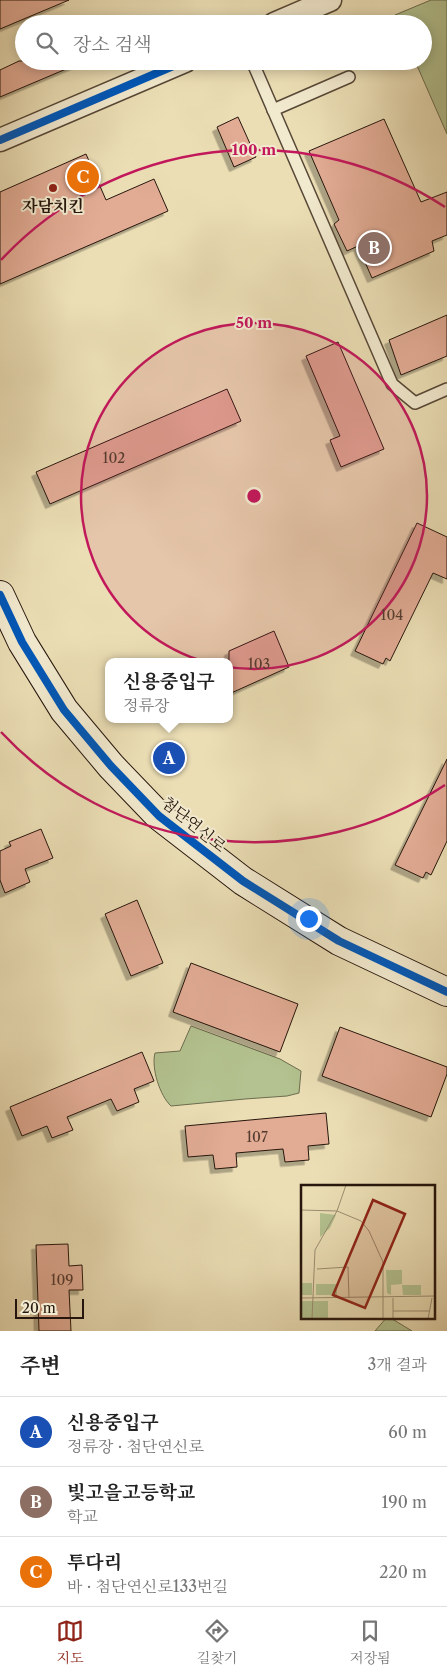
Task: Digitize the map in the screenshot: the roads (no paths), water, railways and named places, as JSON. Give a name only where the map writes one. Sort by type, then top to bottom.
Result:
[{"type":"street","points":[[295,15],[330,0]]},
{"type":"street","points":[[0,140],[165,70]]},
{"type":"street","name":"첨단연신로","points":[[0,595],[22,642],[64,710],[111,766],[159,816],[243,881],[339,941],[447,992]]},
{"type":"lane","points":[[256,70],[392,384],[415,403],[447,389]]},
{"type":"lane","points":[[273,110],[349,77]]},
{"type":"place","name":"투다리","points":[[83,177]]},
{"type":"place","name":"자담치킨","points":[[53,188]]},
{"type":"place","name":"빛고을고등학교","points":[[374,248]]},
{"type":"place","name":"신용중입구","points":[[169,758]]}]
